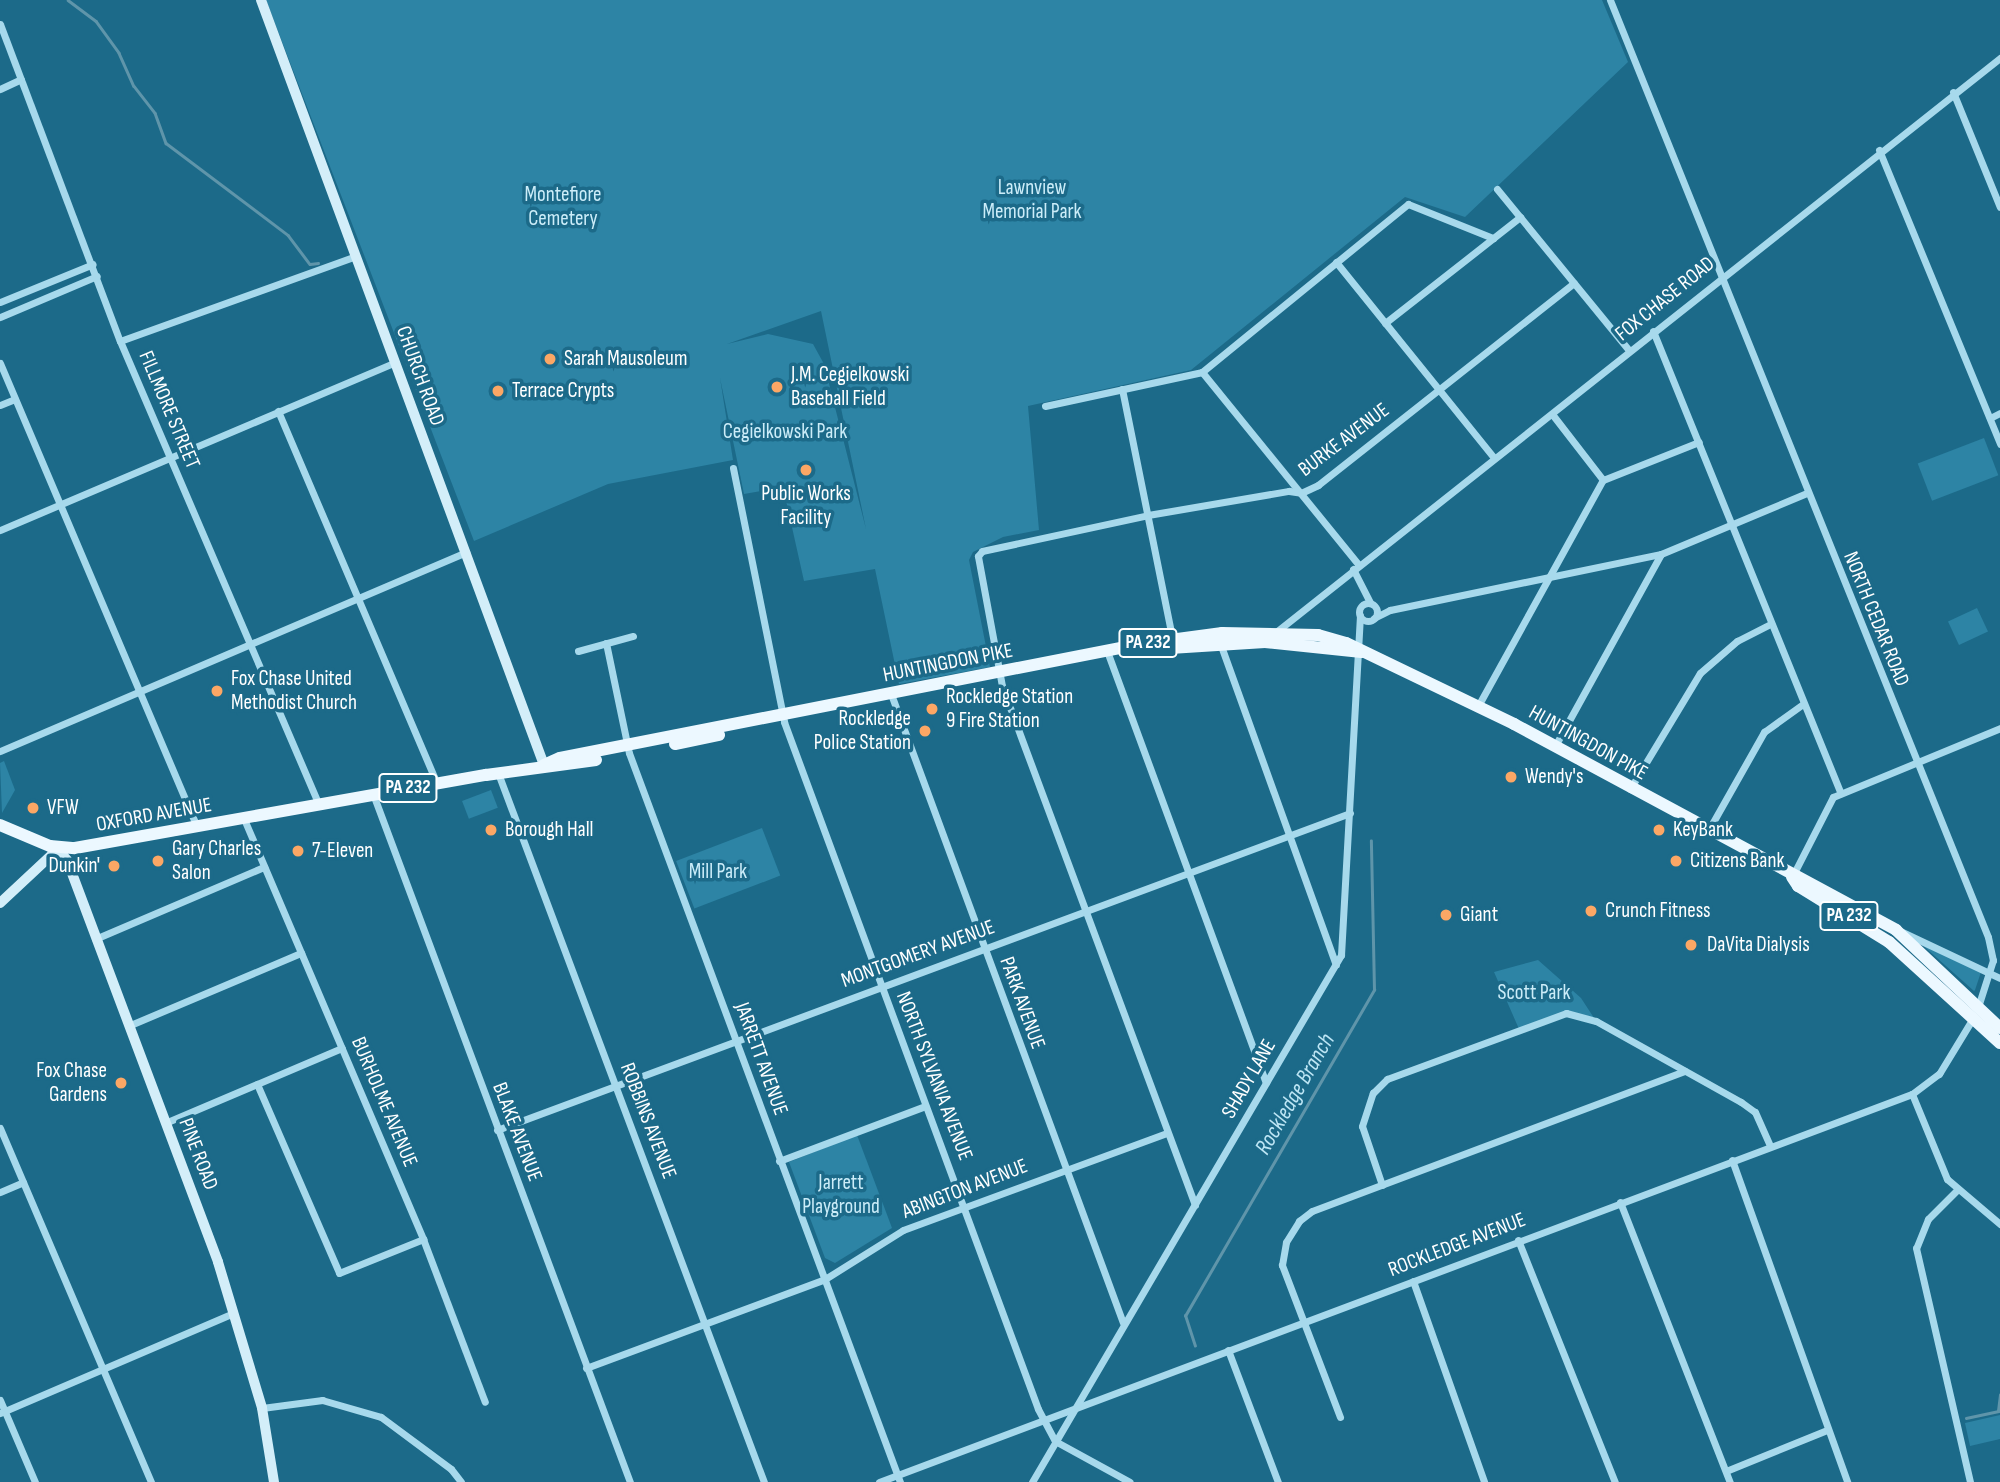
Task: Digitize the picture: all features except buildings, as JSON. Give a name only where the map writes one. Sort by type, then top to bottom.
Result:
[{"type":"main road","name":"HUNTINGDON PIKE","points":[[318,805],[544,765],[559,767],[628,749],[1173,643],[1276,632],[1335,639],[1556,746],[1707,831],[1792,877],[1803,878],[1896,930],[1975,1012],[2000,1043]]},
{"type":"main road","name":"HUNTINGDON PIKE","points":[[1173,643],[1292,644],[1361,652]]},
{"type":"main road","name":"OXFORD AVENUE","points":[[58,849],[318,805]]},
{"type":"main road","points":[[0,825],[58,849]]},
{"type":"main road","name":"HUNTINGDON PIKE","points":[[1792,877],[1798,886],[1889,942],[1975,1012],[2000,1028]]},
{"type":"street","name":"CHURCH ROAD","points":[[261,0],[544,765]]},
{"type":"street","name":"NORTH CEDAR ROAD","points":[[1610,0],[1914,762],[1988,937],[1993,960],[1991,974]]},
{"type":"street","name":"FILLMORE STREET","points":[[0,24],[120,341],[318,805]]},
{"type":"street","name":"FOX CHASE ROAD","points":[[1276,632],[1879,150],[2000,58]]},
{"type":"street","points":[[0,89],[21,79]]},
{"type":"street","points":[[1953,92],[2000,207]]},
{"type":"street","points":[[1879,150],[2000,444]]},
{"type":"street","points":[[1497,189],[1629,351]]},
{"type":"street","points":[[1045,406],[1202,372],[1408,204],[1493,238]]},
{"type":"street","points":[[1385,323],[1520,217]]},
{"type":"street","points":[[120,341],[356,256]]},
{"type":"street","points":[[1336,262],[1494,458]]},
{"type":"street","points":[[0,302],[93,264]]},
{"type":"street","points":[[0,317],[97,276]]},
{"type":"street","name":"BURKE AVENUE","points":[[999,676],[977,562],[982,551],[1148,516],[1289,491],[1301,493],[1318,485],[1574,283]]},
{"type":"street","points":[[1653,331],[1841,793]]},
{"type":"street","points":[[0,530],[395,362]]},
{"type":"street","points":[[0,363],[197,827]]},
{"type":"street","points":[[1202,372],[1301,493],[1356,567],[1361,652]]},
{"type":"street","points":[[1122,389],[1173,643]]},
{"type":"street","points":[[0,405],[15,399]]},
{"type":"street","points":[[278,411],[437,783]]},
{"type":"street","points":[[1990,418],[2000,413]]},
{"type":"street","points":[[1552,414],[1604,480]]},
{"type":"street","points":[[1478,706],[1604,480],[1699,442]]},
{"type":"street","name":"NORTH SYLVANIA AVENUE","points":[[733,468],[784,719],[1042,1420],[1055,1441]]},
{"type":"street","points":[[1372,619],[1390,610],[1661,554],[1807,494]]},
{"type":"street","points":[[0,751],[466,552]]},
{"type":"street","points":[[1556,746],[1661,554]]},
{"type":"street","points":[[1359,583],[1376,610],[1361,635]]},
{"type":"street","points":[[1360,612],[1370,603]]},
{"type":"street","points":[[1360,612],[1372,619]]},
{"type":"street","points":[[1630,789],[1700,673],[1737,641],[1771,624]]},
{"type":"street","points":[[578,651],[633,636]]},
{"type":"street","points":[[1220,642],[1336,965]]},
{"type":"street","name":"JARRETT AVENUE","points":[[606,643],[628,749],[899,1479]]},
{"type":"street","name":"SHADY LANE","points":[[1032,1482],[1123,1323],[1336,965],[1343,944],[1361,652]]},
{"type":"street","points":[[1108,654],[1266,1083]]},
{"type":"street","points":[[999,676],[1195,1205]]},
{"type":"street","name":"PARK AVENUE","points":[[892,698],[1123,1323]]},
{"type":"street","points":[[1707,831],[1764,732],[1803,704]]},
{"type":"street","points":[[1792,877],[1833,797],[2000,728]]},
{"type":"street","name":"ROBBINS AVENUE","points":[[498,773],[764,1482]]},
{"type":"street","name":"BLAKE AVENUE","points":[[373,794],[630,1482]]},
{"type":"street","name":"MONTGOMERY AVENUE","points":[[498,1130],[1350,813]]},
{"type":"street","name":"BURHOLME AVENUE","points":[[244,819],[423,1239],[485,1402]]},
{"type":"street","points":[[0,903],[58,849]]},
{"type":"street","name":"PINE ROAD","points":[[58,849],[67,860],[209,1237],[262,1408],[274,1482]]},
{"type":"street","points":[[95,939],[264,867]]},
{"type":"street","points":[[1896,930],[2000,978]]},
{"type":"street","points":[[128,1026],[302,953]]},
{"type":"street","name":"ROCKLEDGE AVENUE","points":[[878,1482],[899,1479],[1074,1407],[1912,1094],[1939,1074],[1975,1012],[1991,974]]},
{"type":"street","points":[[1382,1185],[1362,1126],[1373,1093],[1387,1079],[1566,1013],[1596,1021],[1755,1112],[1770,1145]]},
{"type":"street","points":[[165,1123],[342,1048]]},
{"type":"street","points":[[1340,1417],[1282,1265],[1286,1242],[1299,1221],[1312,1211],[1685,1071]]},
{"type":"street","points":[[257,1084],[339,1272],[423,1239]]},
{"type":"street","points":[[1912,1094],[1937,1159],[1957,1190],[2000,1224]]},
{"type":"street","points":[[779,1161],[925,1106]]},
{"type":"street","points":[[0,1128],[151,1482]]},
{"type":"street","name":"ABINGTON AVENUE","points":[[586,1368],[825,1279],[903,1230],[1167,1133]]},
{"type":"street","points":[[1732,1160],[1847,1482]]},
{"type":"street","points":[[0,1192],[23,1182]]},
{"type":"street","points":[[1957,1190],[1919,1232],[1916,1256],[1970,1482]]},
{"type":"street","points":[[1619,1202],[1730,1482]]},
{"type":"street","points":[[1518,1240],[1615,1482]]},
{"type":"street","points":[[1413,1281],[1485,1482]]},
{"type":"street","points":[[2,1412],[233,1313]]},
{"type":"street","points":[[1228,1350],[1278,1482]]},
{"type":"street","points":[[0,1400],[2,1412],[35,1482]]},
{"type":"street","points":[[262,1408],[322,1400],[381,1417],[461,1481]]},
{"type":"street","points":[[1726,1471],[1827,1430]]},
{"type":"street","points":[[1055,1441],[1130,1482]]},
{"type":"green space","points":[[266,0],[1602,0],[1628,62],[1465,217],[1405,197],[1191,370],[1028,406],[1039,530],[1003,537],[973,552],[969,560],[990,667],[899,684],[875,569],[804,581],[783,487],[744,494],[720,378],[733,460],[608,484],[474,541]],"holes":[[[821,311],[866,529],[824,364],[813,344],[768,334],[727,344]]]},
{"type":"green space","points":[[1984,438],[1998,475],[1932,501],[1918,463]]},
{"type":"green space","points":[[1977,608],[1988,632],[1959,645],[1948,622]]},
{"type":"green space","points":[[4,761],[15,790],[2,813],[0,763]]},
{"type":"green space","points":[[491,790],[498,808],[469,819],[462,801]]},
{"type":"green space","name":"Mill Park","points":[[762,828],[780,876],[694,909],[676,861]]},
{"type":"green space","points":[[1918,941],[1981,972],[1975,990],[1974,991]]},
{"type":"green space","name":"Scott Park","points":[[1538,960],[1581,998],[1596,1021],[1566,1013],[1519,1029],[1494,972]]},
{"type":"green space","name":"Jarrett Playground","points":[[857,1135],[892,1228],[835,1263],[825,1258],[789,1162]]},
{"type":"green space","points":[[2000,1415],[2000,1439],[1970,1446],[1965,1423]]},
{"type":"waterway","points":[[68,0],[96,21],[119,53],[134,86],[155,113],[166,143],[288,235],[310,264],[318,263]]},
{"type":"waterway","name":"Rockledge Branch","points":[[1195,1346],[1185,1316],[1374,990],[1371,841]]},
{"type":"waterway","points":[[1966,1418],[1998,1411],[2000,1395]]},
{"type":"place","name":"Sarah Mausoleum","points":[[550,359]]},
{"type":"place","name":"J.M. Cegielkowski Baseball Field","points":[[777,387]]},
{"type":"place","name":"Terrace Crypts","points":[[498,391]]},
{"type":"place","name":"Public Works Facility","points":[[806,470]]},
{"type":"place","name":"Fox Chase United Methodist Church","points":[[217,691]]},
{"type":"place","name":"Rockledge Station 9 Fire Station","points":[[932,709]]},
{"type":"place","name":"Rockledge Police Station","points":[[925,731]]},
{"type":"place","name":"Wendy's","points":[[1511,777]]},
{"type":"place","name":"VFW","points":[[33,808]]},
{"type":"place","name":"Borough Hall","points":[[491,830]]},
{"type":"place","name":"KeyBank","points":[[1659,830]]},
{"type":"place","name":"7-Eleven","points":[[298,851]]},
{"type":"place","name":"Gary Charles Salon","points":[[158,861]]},
{"type":"place","name":"Citizens Bank","points":[[1676,861]]},
{"type":"place","name":"Dunkin'","points":[[114,866]]},
{"type":"place","name":"Crunch Fitness","points":[[1591,911]]},
{"type":"place","name":"Giant","points":[[1446,915]]},
{"type":"place","name":"DaVita Dialysis","points":[[1691,945]]},
{"type":"place","name":"Fox Chase Gardens","points":[[121,1083]]},
{"type":"park label","name":"Lawnview Memorial Park","points":[[1032,200]]},
{"type":"park label","name":"Montefiore Cemetery","points":[[563,207]]},
{"type":"park label","name":"Cegielkowski Park","points":[[785,432]]}]
